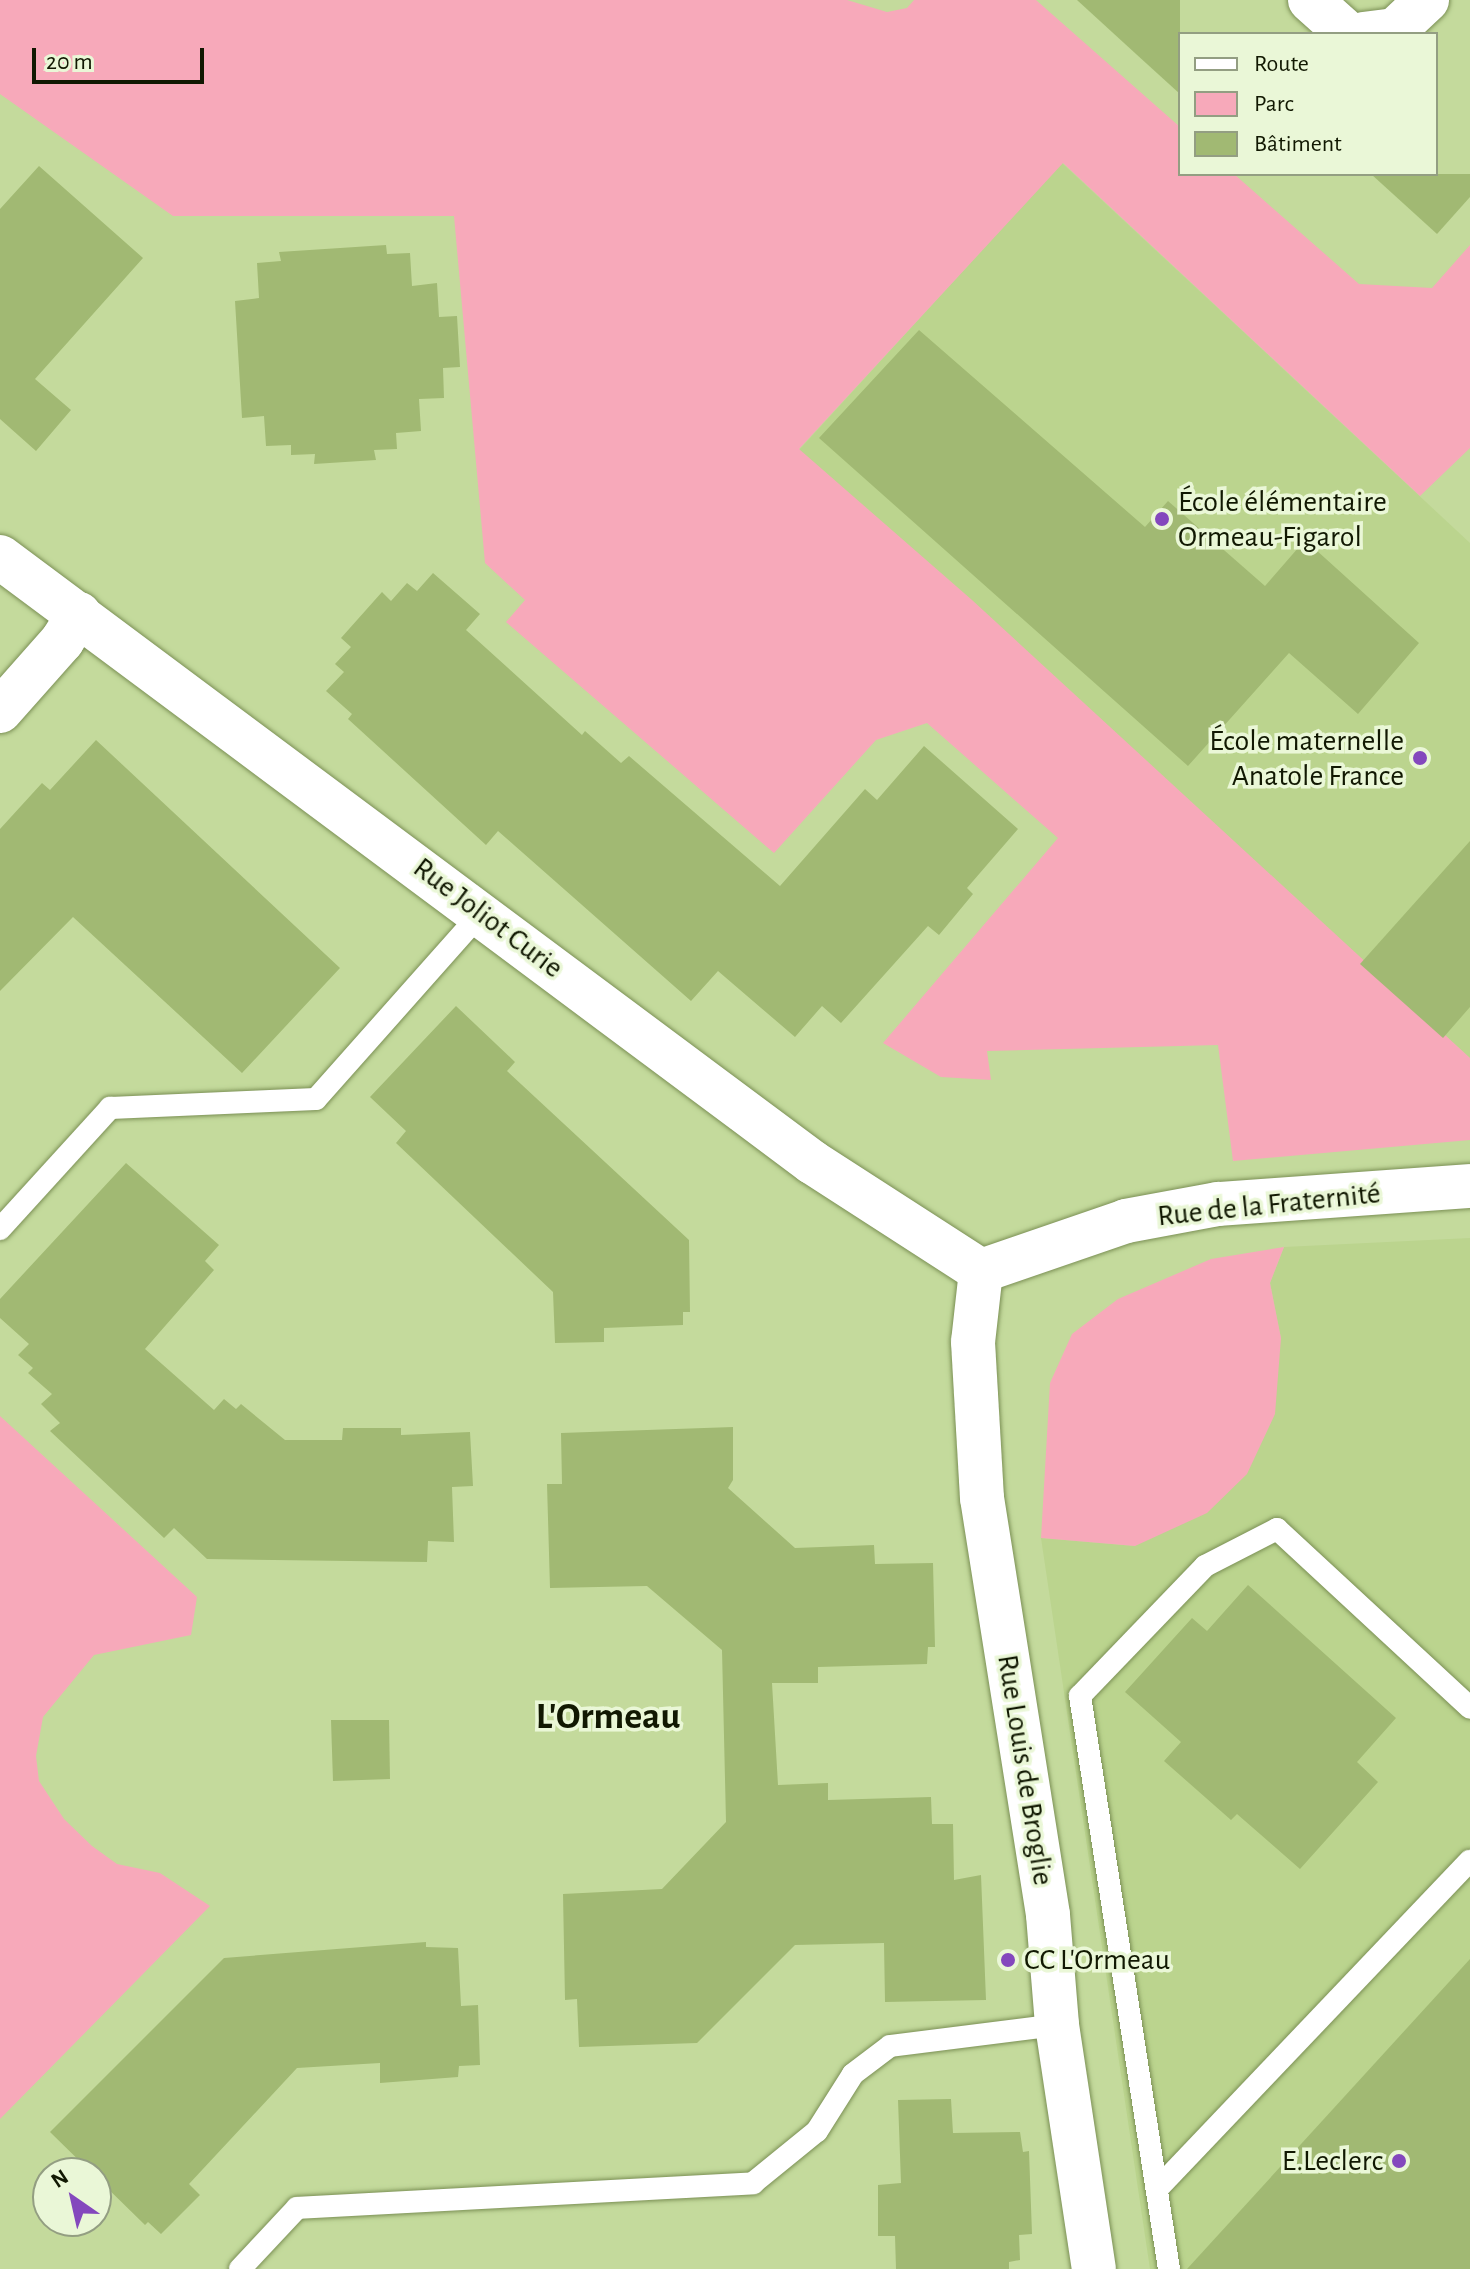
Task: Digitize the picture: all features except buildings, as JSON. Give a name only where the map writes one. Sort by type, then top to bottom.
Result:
[{"type":"street","points":[[1310,0],[1346,32]]},
{"type":"street","points":[[1379,32],[1395,30],[1427,0]]},
{"type":"street","name":"Rue Joliot Curie","points":[[0,557],[812,1162],[981,1271]]},
{"type":"street","points":[[0,711],[62,641],[79,614]]},
{"type":"street","name":"Rue de la Fraternité","points":[[981,1271],[1126,1221],[1218,1204],[1470,1186]]},
{"type":"street","name":"Rue Louis de Broglie","points":[[981,1271],[973,1342],[982,1498],[1048,1915],[1057,2025],[1094,2269]]},
{"type":"lane","points":[[0,1229],[110,1108],[316,1099],[481,913]]},
{"type":"lane","points":[[1169,2269],[1160,2186],[1080,1696],[1205,1566],[1277,1529],[1470,1708]]},
{"type":"lane","points":[[1160,2186],[1470,1861]]},
{"type":"lane","points":[[240,2269],[297,2208],[753,2183],[817,2131],[853,2074],[890,2046],[1057,2025]]},
{"type":"shaded area","name":"École élémentaire Ormeau-Figarol","points":[[1062,163],[1470,543],[1470,1058],[799,450]]},
{"type":"shaded area","points":[[1470,1238],[1470,2269],[1150,2269],[1041,1538],[1135,1546],[1281,1339],[1270,1283],[1284,1247]]},
{"type":"green space","points":[[0,0],[847,0],[887,12],[907,8],[914,0],[1036,0],[1178,125],[1178,176],[1236,176],[1359,284],[1432,288],[1470,245],[1470,448],[1420,496],[1063,163],[799,449],[972,600],[1470,1058],[1470,1140],[1233,1161],[1218,1045],[987,1051],[991,1080],[941,1077],[883,1043],[1058,838],[927,723],[876,740],[774,853],[506,622],[525,600],[485,563],[454,216],[173,216],[0,94]]},
{"type":"green space","points":[[1284,1247],[1270,1283],[1281,1338],[1275,1414],[1247,1474],[1207,1513],[1135,1546],[1041,1538],[1050,1383],[1072,1334],[1118,1299],[1211,1259]]},
{"type":"green space","points":[[0,1416],[197,1597],[191,1635],[94,1655],[43,1717],[36,1756],[39,1781],[64,1819],[92,1846],[117,1864],[160,1873],[210,1906],[0,2119]]},
{"type":"place","name":"École élémentaire Ormeau-Figarol","points":[[1162,519]]},
{"type":"place","name":"École maternelle Anatole France","points":[[1420,758]]},
{"type":"place","name":"CC L'Ormeau","points":[[1008,1960]]},
{"type":"place","name":"E.Leclerc","points":[[1399,2161]]},
{"type":"district","name":"L'Ormeau","points":[[608,1718]]}]
